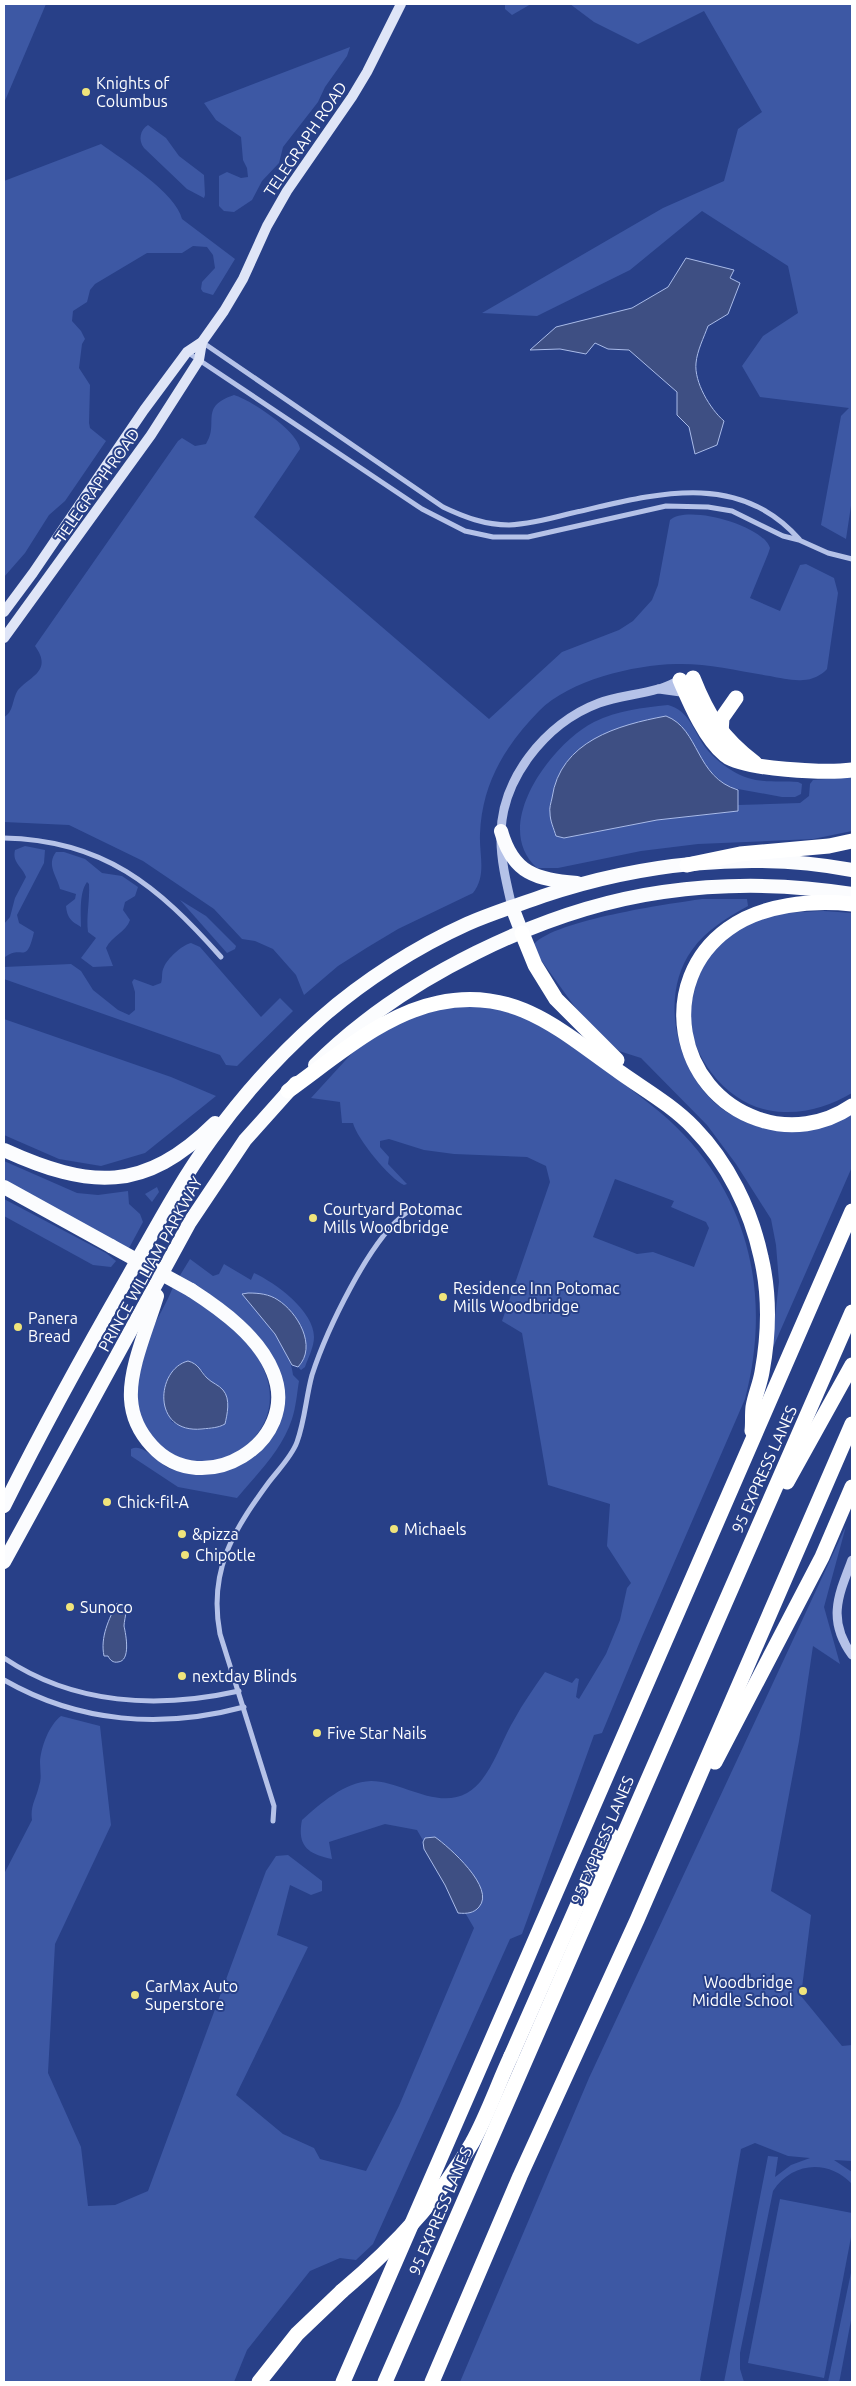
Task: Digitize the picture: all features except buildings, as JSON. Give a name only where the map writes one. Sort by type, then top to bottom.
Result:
[{"type":"highway","points":[[690,686],[730,744],[758,765]]},
{"type":"highway","points":[[690,686],[710,737],[725,755],[742,763],[800,770],[852,770]]},
{"type":"highway","points":[[721,732],[722,718],[736,698]]},
{"type":"highway","points":[[501,831],[510,855],[528,872],[549,881],[582,884]]},
{"type":"highway","points":[[687,865],[740,854],[829,846],[852,841]]},
{"type":"highway","name":"PRINCE WILLIAM PARKWAY","points":[[4,1506],[104,1320],[176,1194],[213,1136],[272,1066],[322,1017],[399,961],[468,923],[582,884],[687,865],[768,862],[852,870]]},
{"type":"highway","name":"PRINCE WILLIAM PARKWAY","points":[[4,1562],[190,1222],[218,1178],[245,1140],[288,1091],[350,1033],[410,990],[449,968],[522,933],[619,901],[697,888],[784,887],[852,894]]},
{"type":"highway","points":[[852,904],[813,903],[778,908],[758,914],[729,928],[711,945],[696,964],[685,994],[684,1010],[687,1044],[700,1075],[720,1099],[733,1108],[767,1122],[793,1125],[816,1123],[831,1118],[852,1106]]},
{"type":"highway","points":[[512,907],[535,965],[556,1000],[589,1035],[694,1128],[725,1168],[748,1212],[762,1259],[766,1290],[767,1333],[762,1374],[753,1407],[752,1438]]},
{"type":"highway","points":[[288,1091],[381,1026],[406,1013],[439,1002],[483,1001],[522,1009],[555,1025],[669,1107]]},
{"type":"highway","points":[[4,1150],[47,1169],[81,1177],[117,1177],[145,1171],[173,1159],[196,1142],[272,1066]]},
{"type":"highway","points":[[4,1187],[111,1246],[190,1290],[219,1309],[268,1361],[277,1385],[276,1410],[266,1434],[258,1444],[244,1456],[229,1464],[214,1468],[187,1467],[163,1456],[146,1439],[133,1413],[131,1397],[137,1362],[166,1266]]},
{"type":"highway","points":[[343,2382],[852,1211]]},
{"type":"highway","name":"95 EXPRESS LANES","points":[[386,2382],[852,1312]]},
{"type":"highway","points":[[741,1566],[852,1364]]},
{"type":"highway","points":[[432,2382],[520,2176],[637,1920],[852,1424]]},
{"type":"highway","points":[[637,1920],[673,1854],[712,1769],[822,1557],[852,1487]]},
{"type":"highway","points":[[259,2382],[297,2334],[398,2240],[441,2190],[472,2142],[581,1897],[669,1729]]},
{"type":"main road","name":"TELEGRAPH ROAD","points":[[4,638],[151,434],[199,360],[202,342],[243,278],[267,226],[297,174],[335,123],[367,72],[401,4]]},
{"type":"main road","name":"TELEGRAPH ROAD","points":[[4,612],[33,573],[144,410],[187,352],[202,342]]},
{"type":"street","points":[[202,342],[443,507],[468,518],[499,524],[524,524],[661,493],[711,493],[732,497],[764,509],[785,524],[799,540]]},
{"type":"street","points":[[187,352],[422,509],[465,531],[493,537],[528,537],[646,509],[678,505],[708,507],[732,511],[782,536],[799,540],[822,551],[852,559]]},
{"type":"street","points":[[512,907],[503,863],[501,831],[506,801],[513,784],[531,755],[556,729],[598,704],[618,697],[659,689],[690,686]]},
{"type":"street","points":[[659,689],[690,686]]},
{"type":"street","points":[[4,838],[38,841],[66,847],[120,867],[165,898],[221,957]]},
{"type":"street","points":[[273,1821],[274,1806],[220,1634],[216,1609],[219,1580],[225,1554],[250,1508],[296,1444],[312,1376],[330,1329],[354,1282],[388,1230],[406,1213]]},
{"type":"street","points":[[852,1560],[838,1594],[836,1607],[839,1631],[852,1655]]},
{"type":"street","points":[[4,1658],[27,1672],[53,1683],[83,1693],[115,1699],[172,1702],[238,1691]]},
{"type":"street","points":[[4,1680],[55,1705],[95,1715],[126,1720],[172,1720],[218,1714],[244,1707]]},
{"type":"shaded area","points":[[4,4],[46,4],[4,103]]},
{"type":"shaded area","points":[[505,4],[531,4],[512,15],[505,9]]},
{"type":"shaded area","points":[[570,4],[852,4],[852,499],[846,539],[821,525],[841,416],[849,408],[760,397],[742,366],[763,336],[798,313],[788,266],[702,211],[630,270],[537,316],[482,313],[663,208],[724,181],[738,129],[762,112],[704,11],[638,44],[594,22]]},
{"type":"shaded area","points":[[350,47],[347,56],[325,87],[318,102],[283,147],[279,163],[262,181],[252,200],[234,212],[224,211],[219,206],[219,176],[227,172],[241,178],[248,177],[247,168],[243,160],[241,137],[216,120],[204,103]]},
{"type":"shaded area","points":[[148,125],[166,138],[179,156],[204,175],[204,198],[187,189],[144,148],[141,142],[141,135]]},
{"type":"shaded area","points":[[101,144],[160,188],[178,209],[182,219],[235,259],[213,295],[203,292],[201,289],[202,282],[215,268],[213,255],[207,247],[193,246],[182,253],[147,253],[95,284],[90,290],[87,302],[73,311],[72,321],[85,339],[82,344],[79,368],[90,385],[90,428],[106,441],[65,501],[49,515],[25,553],[4,577],[4,181]]},
{"type":"shaded area","points":[[686,258],[734,270],[730,278],[740,283],[728,314],[708,326],[698,354],[696,370],[700,387],[713,410],[724,421],[717,445],[695,454],[689,427],[677,415],[677,392],[629,350],[608,349],[595,343],[586,354],[560,349],[530,350],[556,327],[632,308],[668,287]]},
{"type":"shaded area","points":[[234,395],[251,403],[283,425],[297,442],[300,449],[254,517],[489,719],[562,652],[619,630],[633,621],[652,600],[658,585],[670,520],[692,514],[724,519],[740,525],[754,532],[770,548],[750,598],[780,611],[800,565],[806,564],[834,578],[838,593],[827,669],[813,678],[799,680],[699,665],[676,664],[641,667],[603,676],[567,691],[552,700],[539,711],[515,738],[497,767],[490,783],[485,799],[480,834],[480,879],[473,893],[398,929],[368,947],[338,966],[304,995],[296,975],[273,949],[255,941],[242,939],[214,909],[143,861],[69,825],[4,822],[4,717],[10,712],[18,690],[41,667],[40,654],[35,646],[178,441],[182,438],[195,446],[206,444],[210,436],[213,410],[223,400]]},
{"type":"shaded area","points":[[668,705],[686,717],[709,752],[730,769],[754,780],[798,782],[802,784],[801,794],[795,797],[782,797],[727,787],[702,763],[688,735],[666,716],[613,730],[550,813],[556,836],[564,838],[657,820],[737,811],[738,805],[800,803],[809,796],[810,784],[813,780],[852,777],[852,831],[813,839],[698,844],[641,851],[558,868],[537,868],[524,851],[520,831],[523,809],[532,788],[560,748],[577,733],[603,718],[621,712]]},
{"type":"shaded area","points":[[666,716],[677,722],[686,731],[713,775],[724,784],[738,790],[738,811],[657,820],[564,838],[556,836],[550,807],[557,778],[566,762],[579,749],[611,731]]},
{"type":"shaded area","points":[[25,846],[45,850],[44,863],[17,915],[19,923],[34,932],[26,952],[10,954],[4,958],[4,924],[10,917],[15,898],[26,877],[14,854],[15,850]]},
{"type":"shaded area","points":[[56,852],[64,852],[85,859],[102,873],[122,876],[138,887],[135,896],[125,902],[123,910],[130,920],[128,924],[106,948],[113,966],[93,967],[81,958],[96,938],[88,932],[89,884],[87,882],[84,887],[82,897],[81,927],[72,921],[67,914],[66,906],[75,899],[76,894],[60,889],[52,866],[53,857]]},
{"type":"shaded area","points":[[702,899],[747,899],[748,906],[725,919],[704,936],[692,950],[681,970],[676,992],[675,1016],[678,1039],[686,1062],[697,1083],[712,1100],[730,1114],[755,1125],[768,1126],[784,1122],[852,1113],[852,1167],[771,1352],[779,1282],[776,1245],[771,1219],[736,1164],[707,1125],[641,1058],[619,1051],[585,1021],[536,953],[534,944],[546,935],[613,914]]},
{"type":"shaded area","points":[[180,900],[206,916],[236,946],[235,949],[227,953]]},
{"type":"shaded area","points":[[824,911],[852,913],[852,1093],[828,1105],[811,1110],[793,1112],[766,1110],[748,1104],[719,1082],[707,1067],[698,1050],[692,1033],[689,1015],[700,972],[714,950],[744,925],[769,916]]},
{"type":"shaded area","points":[[191,943],[200,947],[261,1017],[280,998],[293,1011],[237,1066],[226,1065],[220,1055],[4,979],[4,967],[71,964],[81,971],[93,990],[118,1010],[129,1015],[135,1010],[135,992],[132,982],[134,979],[153,986],[161,983],[163,969],[168,960],[179,949]]},
{"type":"shaded area","points":[[462,1003],[510,1011],[539,1023],[565,1040],[651,1105],[684,1135],[707,1163],[726,1194],[740,1226],[750,1259],[755,1293],[756,1328],[745,1399],[602,1733],[594,1735],[522,1934],[510,1939],[373,2244],[356,2260],[340,2258],[310,2271],[247,2350],[234,2382],[4,2382],[4,1874],[32,1820],[33,1807],[40,1780],[42,1750],[46,1737],[53,1725],[61,1716],[100,1726],[111,1825],[55,1944],[48,2073],[81,2147],[88,2206],[115,2205],[148,2191],[266,1871],[276,1856],[288,1855],[322,1881],[322,1891],[311,1895],[290,1885],[277,1935],[308,1947],[236,2095],[283,2134],[314,2148],[320,2159],[366,2171],[399,2106],[474,1928],[417,1830],[385,1824],[329,1842],[332,1859],[316,1854],[306,1847],[301,1836],[302,1820],[333,1795],[361,1782],[383,1782],[431,1797],[455,1797],[467,1793],[483,1779],[489,1770],[517,1714],[545,1672],[572,1683],[576,1678],[579,1679],[576,1697],[579,1699],[606,1654],[620,1620],[627,1588],[631,1583],[607,1546],[610,1504],[548,1485],[522,1333],[502,1321],[550,1182],[546,1166],[527,1157],[454,1154],[424,1150],[389,1139],[380,1141],[380,1147],[389,1157],[388,1164],[407,1184],[404,1185],[391,1175],[375,1158],[361,1139],[353,1123],[342,1123],[340,1102],[311,1098],[354,1051],[391,1024]],"holes":[[[615,1179],[674,1201],[671,1207],[706,1222],[709,1228],[694,1267],[653,1252],[637,1254],[593,1237]]]},
{"type":"shaded area","points":[[4,1019],[171,1077],[216,1096],[145,1153],[101,1166],[59,1159],[4,1135]]},
{"type":"shaded area","points":[[4,1161],[77,1193],[98,1195],[128,1191],[129,1204],[140,1214],[143,1222],[128,1250],[4,1181]]},
{"type":"shaded area","points":[[157,1187],[159,1192],[152,1202],[145,1194]]},
{"type":"shaded area","points":[[4,1199],[106,1253],[116,1261],[111,1267],[93,1265],[4,1216]]},
{"type":"shaded area","points":[[190,1259],[213,1276],[219,1274],[224,1264],[251,1280],[254,1273],[273,1284],[292,1299],[308,1317],[314,1337],[305,1367],[301,1370],[298,1367],[302,1363],[279,1300],[265,1294],[243,1295],[281,1342],[291,1364],[293,1375],[299,1381],[288,1430],[268,1461],[237,1498],[178,1487],[131,1456],[131,1449],[140,1448],[171,1469],[189,1473],[206,1472],[241,1464],[281,1406],[248,1327],[218,1300],[179,1277]]},
{"type":"shaded area","points":[[173,1287],[201,1304],[229,1325],[252,1349],[261,1363],[267,1378],[270,1402],[264,1423],[252,1440],[234,1453],[214,1460],[193,1461],[172,1454],[150,1434],[142,1423],[137,1410],[135,1390],[146,1345]],"holes":[[[202,1370],[207,1378],[225,1395],[227,1401],[225,1424],[197,1430],[177,1425],[171,1421]]]},
{"type":"shaded area","points":[[242,1294],[264,1294],[275,1298],[285,1305],[298,1321],[303,1330],[306,1349],[304,1359],[298,1367],[292,1365],[275,1334]]},
{"type":"shaded area","points":[[188,1361],[197,1366],[225,1394],[228,1407],[225,1424],[202,1429],[185,1428],[174,1422],[167,1412],[164,1400],[165,1387],[177,1366]]},
{"type":"shaded area","points":[[846,1526],[824,1607],[840,1664],[813,1646],[799,1741],[771,1891],[811,1915],[801,1996],[842,2046],[852,2045],[852,2161],[834,2160],[852,2172],[852,2184],[832,2170],[811,2167],[800,2169],[790,2174],[773,2191],[740,2353],[740,2369],[744,2382],[724,2382],[768,2156],[778,2157],[775,2177],[791,2165],[810,2158],[788,2156],[755,2143],[741,2149],[700,2380],[703,2382],[460,2382],[589,2078]]},
{"type":"shaded area","points":[[117,1603],[126,1610],[124,1626],[127,1647],[125,1657],[122,1661],[116,1662],[112,1661],[108,1656],[104,1656],[103,1642],[106,1628]]},
{"type":"shaded area","points":[[435,1837],[460,1859],[476,1879],[483,1899],[475,1911],[458,1913],[445,1885],[424,1849],[423,1842],[425,1838]]},
{"type":"shaded area","points":[[780,2199],[852,2213],[852,2232],[824,2378],[748,2363]]},
{"type":"shaded area","points":[[852,2268],[852,2315],[840,2378],[839,2382],[828,2382]]},
{"type":"place","name":"Knights of Columbus","points":[[86,92]]},
{"type":"place","name":"Courtyard Potomac Mills Woodbridge","points":[[313,1218]]},
{"type":"place","name":"Residence Inn Potomac Mills Woodbridge","points":[[443,1297]]},
{"type":"place","name":"Panera Bread","points":[[18,1327]]},
{"type":"place","name":"Chick-fil-A","points":[[107,1502]]},
{"type":"place","name":"Michaels","points":[[394,1529]]},
{"type":"place","name":"&pizza","points":[[182,1534]]},
{"type":"place","name":"Chipotle","points":[[185,1555]]},
{"type":"place","name":"Sunoco","points":[[70,1607]]},
{"type":"place","name":"nextday Blinds","points":[[182,1676]]},
{"type":"place","name":"Five Star Nails","points":[[317,1733]]},
{"type":"place","name":"Woodbridge Middle School","points":[[803,1991]]},
{"type":"place","name":"CarMax Auto Superstore","points":[[135,1995]]}]
